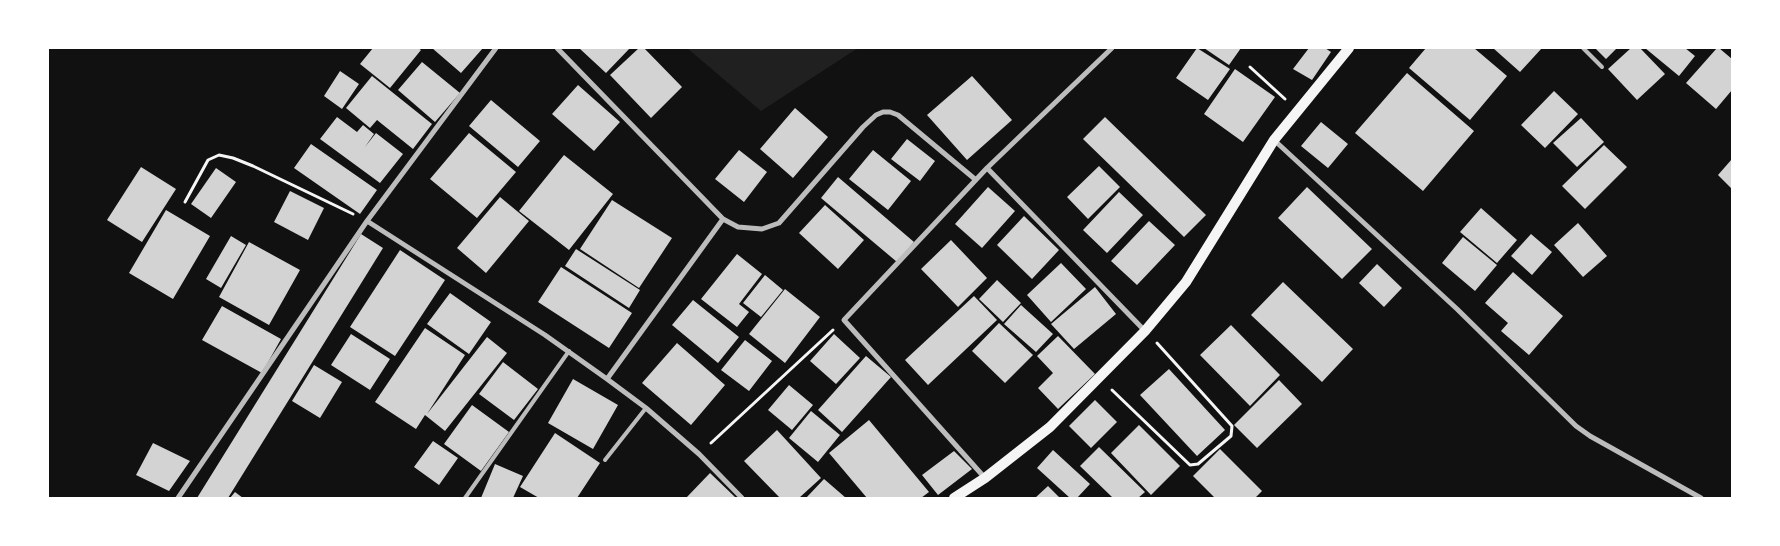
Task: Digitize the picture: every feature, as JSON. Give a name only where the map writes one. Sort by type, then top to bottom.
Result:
[{"type":"main road","points":[[954,498],[985,478],[1050,426],[1145,331],[1186,282],[1274,140],[1349,48]]},
{"type":"street","points":[[178,498],[366,221],[496,48]]},
{"type":"street","points":[[557,48],[723,219],[738,227],[762,230],[779,223],[863,127],[883,112],[898,115],[976,180]]},
{"type":"street","points":[[985,478],[844,320],[987,168],[1112,48]]},
{"type":"street","points":[[1274,140],[1457,309],[1576,426],[1590,436],[1701,498]]},
{"type":"street","points":[[987,168],[1145,331]]},
{"type":"street","points":[[606,378],[723,219]]},
{"type":"street","points":[[366,221],[569,351],[606,378],[646,408],[699,454],[742,498]]},
{"type":"lane","points":[[1583,48],[1602,67]]},
{"type":"lane","points":[[465,498],[569,351]]},
{"type":"lane","points":[[605,460],[646,408]]},
{"type":"path","points":[[1250,67],[1299,111]]},
{"type":"path","points":[[184,202],[208,160],[219,155],[253,166],[366,221]]},
{"type":"path","points":[[699,454],[844,320]]},
{"type":"path","points":[[1099,377],[1190,465],[1198,464],[1231,436],[1232,426],[1145,331]]},
{"type":"shaded area","points":[[687,48],[858,48],[761,111]]},
{"type":"building","points":[[373,48],[418,48],[421,50],[390,88],[360,64]]},
{"type":"building","points":[[432,48],[483,48],[461,73]]},
{"type":"building","points":[[579,48],[630,48],[606,73]]},
{"type":"building","points":[[639,48],[644,48],[682,87],[651,118],[610,75]]},
{"type":"building","points":[[1197,48],[1230,69],[1208,100],[1176,78]]},
{"type":"building","points":[[1204,48],[1241,48],[1229,65]]},
{"type":"building","points":[[1309,48],[1325,48],[1331,52],[1312,80],[1293,69]]},
{"type":"building","points":[[1426,48],[1474,48],[1507,76],[1470,120],[1409,68]]},
{"type":"building","points":[[1493,48],[1542,48],[1520,72]]},
{"type":"building","points":[[1595,48],[1617,48],[1606,59]]},
{"type":"building","points":[[1631,48],[1640,48],[1665,74],[1637,100],[1608,69]]},
{"type":"building","points":[[1645,48],[1685,48],[1695,56],[1679,76]]},
{"type":"building","points":[[1717,48],[1732,59],[1732,90],[1716,109],[1686,83]]},
{"type":"building","points":[[422,62],[460,93],[435,122],[398,90]]},
{"type":"building","points":[[1235,69],[1275,97],[1243,142],[1204,114]]},
{"type":"building","points":[[340,71],[359,84],[342,109],[324,96]]},
{"type":"building","points":[[1407,73],[1474,131],[1423,191],[1355,133]]},
{"type":"building","points":[[372,76],[432,124],[413,149],[377,120],[370,128],[346,108]]},
{"type":"building","points":[[972,76],[1012,120],[967,160],[927,115]]},
{"type":"building","points":[[578,85],[620,122],[594,151],[552,114]]},
{"type":"building","points":[[1554,91],[1578,114],[1545,148],[1521,125]]},
{"type":"building","points":[[491,100],[540,141],[518,167],[469,126]]},
{"type":"building","points":[[795,108],[828,137],[793,178],[760,149]]},
{"type":"building","points":[[337,117],[357,132],[363,125],[374,134],[365,147],[376,133],[403,154],[380,183],[320,139]]},
{"type":"building","points":[[1105,117],[1206,215],[1184,237],[1083,139]]},
{"type":"building","points":[[1581,118],[1604,142],[1577,167],[1553,143]]},
{"type":"building","points":[[1321,122],[1348,144],[1328,168],[1301,146]]},
{"type":"building","points":[[469,133],[516,172],[477,218],[430,179]]},
{"type":"building","points":[[907,139],[935,161],[920,181],[891,159]]},
{"type":"building","points":[[311,144],[377,190],[360,214],[294,168]]},
{"type":"building","points":[[1604,145],[1627,167],[1585,209],[1562,186]]},
{"type":"building","points":[[739,150],[767,172],[744,202],[715,179]]},
{"type":"building","points":[[873,150],[911,181],[888,210],[849,179]]},
{"type":"building","points":[[564,155],[613,194],[569,250],[519,211]]},
{"type":"building","points":[[1732,159],[1732,189],[1718,175]]},
{"type":"building","points":[[1099,166],[1120,187],[1088,219],[1067,197]]},
{"type":"building","points":[[141,167],[176,189],[142,242],[107,220]]},
{"type":"building","points":[[216,168],[236,182],[211,218],[191,204]]},
{"type":"building","points":[[838,177],[914,242],[897,262],[821,198]]},
{"type":"building","points":[[988,187],[1015,211],[982,248],[955,224]]},
{"type":"building","points":[[1307,187],[1372,249],[1342,279],[1278,218]]},
{"type":"building","points":[[290,191],[324,208],[308,240],[274,222]]},
{"type":"building","points":[[1119,192],[1143,215],[1107,253],[1083,230]]},
{"type":"building","points":[[500,197],[529,221],[486,273],[457,248]]},
{"type":"building","points":[[612,200],[672,238],[639,288],[580,249]]},
{"type":"building","points":[[825,205],[864,240],[838,269],[799,233]]},
{"type":"building","points":[[1481,208],[1517,240],[1497,263],[1460,232]]},
{"type":"building","points":[[166,210],[210,236],[173,299],[129,273]]},
{"type":"building","points":[[1024,216],[1059,250],[1032,279],[997,245]]},
{"type":"building","points":[[1149,221],[1175,245],[1137,285],[1111,261]]},
{"type":"building","points":[[1578,223],[1607,256],[1583,277],[1554,245]]},
{"type":"building","points":[[361,234],[383,248],[228,498],[197,498]]},
{"type":"building","points":[[1531,234],[1552,252],[1532,275],[1511,256]]},
{"type":"building","points":[[231,236],[246,245],[221,288],[206,279]]},
{"type":"building","points":[[1463,237],[1497,265],[1475,291],[1442,263]]},
{"type":"building","points":[[951,240],[987,278],[958,307],[921,269]]},
{"type":"building","points":[[249,242],[300,270],[269,325],[219,297]]},
{"type":"building","points":[[576,249],[640,290],[629,308],[565,266]]},
{"type":"building","points":[[400,250],[445,280],[395,356],[350,327]]},
{"type":"building","points":[[737,254],[762,274],[739,304],[749,312],[737,327],[701,299]]},
{"type":"building","points":[[1061,263],[1086,289],[1051,322],[1027,295]]},
{"type":"building","points":[[1377,264],[1402,288],[1384,307],[1359,283]]},
{"type":"building","points":[[561,267],[632,313],[609,348],[538,302]]},
{"type":"building","points":[[1513,272],[1563,316],[1529,355],[1501,331],[1508,323],[1485,303]]},
{"type":"building","points":[[765,275],[783,290],[761,317],[743,303]]},
{"type":"building","points":[[997,280],[1021,303],[1003,322],[979,299]]},
{"type":"building","points":[[1283,282],[1353,349],[1322,382],[1251,315]]},
{"type":"building","points":[[1095,287],[1116,314],[1074,349],[1051,324]]},
{"type":"building","points":[[785,289],[820,317],[785,363],[749,334]]},
{"type":"building","points":[[450,293],[491,322],[469,354],[427,324]]},
{"type":"building","points":[[974,296],[997,320],[928,385],[905,360]]},
{"type":"building","points":[[693,300],[739,337],[718,363],[672,325]]},
{"type":"building","points":[[1021,305],[1053,334],[1036,352],[1004,324]]},
{"type":"building","points":[[222,306],[281,339],[262,373],[202,340]]},
{"type":"building","points":[[999,323],[1033,355],[1005,383],[972,351]]},
{"type":"building","points":[[1231,325],[1280,375],[1250,406],[1200,355]]},
{"type":"building","points":[[425,328],[465,355],[427,414],[487,337],[507,353],[445,431],[425,415],[416,429],[375,402]]},
{"type":"building","points":[[351,334],[390,359],[370,390],[331,365]]},
{"type":"building","points":[[834,334],[860,358],[836,384],[810,361]]},
{"type":"building","points":[[1058,336],[1095,374],[1058,409],[1038,388],[1053,373],[1037,356]]},
{"type":"building","points":[[745,340],[772,361],[749,391],[721,370]]},
{"type":"building","points":[[677,343],[725,385],[691,425],[642,383]]},
{"type":"building","points":[[866,356],[891,377],[842,432],[818,410]]},
{"type":"building","points":[[503,362],[538,389],[514,420],[479,394]]},
{"type":"building","points":[[314,365],[342,382],[320,418],[292,401]]},
{"type":"building","points":[[1169,369],[1225,430],[1197,456],[1140,395]]},
{"type":"building","points":[[573,379],[618,405],[593,449],[548,423]]},
{"type":"building","points":[[1279,380],[1302,404],[1257,448],[1234,425]]},
{"type":"building","points":[[789,385],[813,405],[792,430],[768,410]]},
{"type":"building","points":[[1095,400],[1117,422],[1091,448],[1069,426]]},
{"type":"building","points":[[472,405],[509,432],[481,471],[444,444]]},
{"type":"building","points":[[811,411],[840,435],[818,462],[789,438]]},
{"type":"building","points":[[869,420],[929,492],[921,498],[867,498],[829,453]]},
{"type":"building","points":[[1139,425],[1180,466],[1151,495],[1111,453]]},
{"type":"building","points":[[777,430],[821,478],[799,498],[780,498],[744,461]]},
{"type":"building","points":[[555,433],[600,463],[577,498],[539,498],[520,487]]},
{"type":"building","points":[[433,441],[458,458],[439,485],[414,467]]},
{"type":"building","points":[[153,443],[190,461],[169,491],[136,475]]},
{"type":"building","points":[[1099,447],[1145,492],[1138,498],[1113,498],[1080,466]]},
{"type":"building","points":[[1220,449],[1262,491],[1255,498],[1215,498],[1193,476]]},
{"type":"building","points":[[1053,450],[1090,484],[1077,498],[1070,498],[1037,468]]},
{"type":"building","points":[[954,451],[972,469],[938,495],[922,475]]},
{"type":"building","points":[[495,464],[523,476],[513,498],[481,498]]},
{"type":"building","points":[[710,473],[736,498],[686,498]]},
{"type":"building","points":[[824,479],[846,498],[806,498]]},
{"type":"building","points":[[1048,486],[1060,498],[1035,498]]},
{"type":"building","points":[[235,492],[243,498],[230,498]]}]
